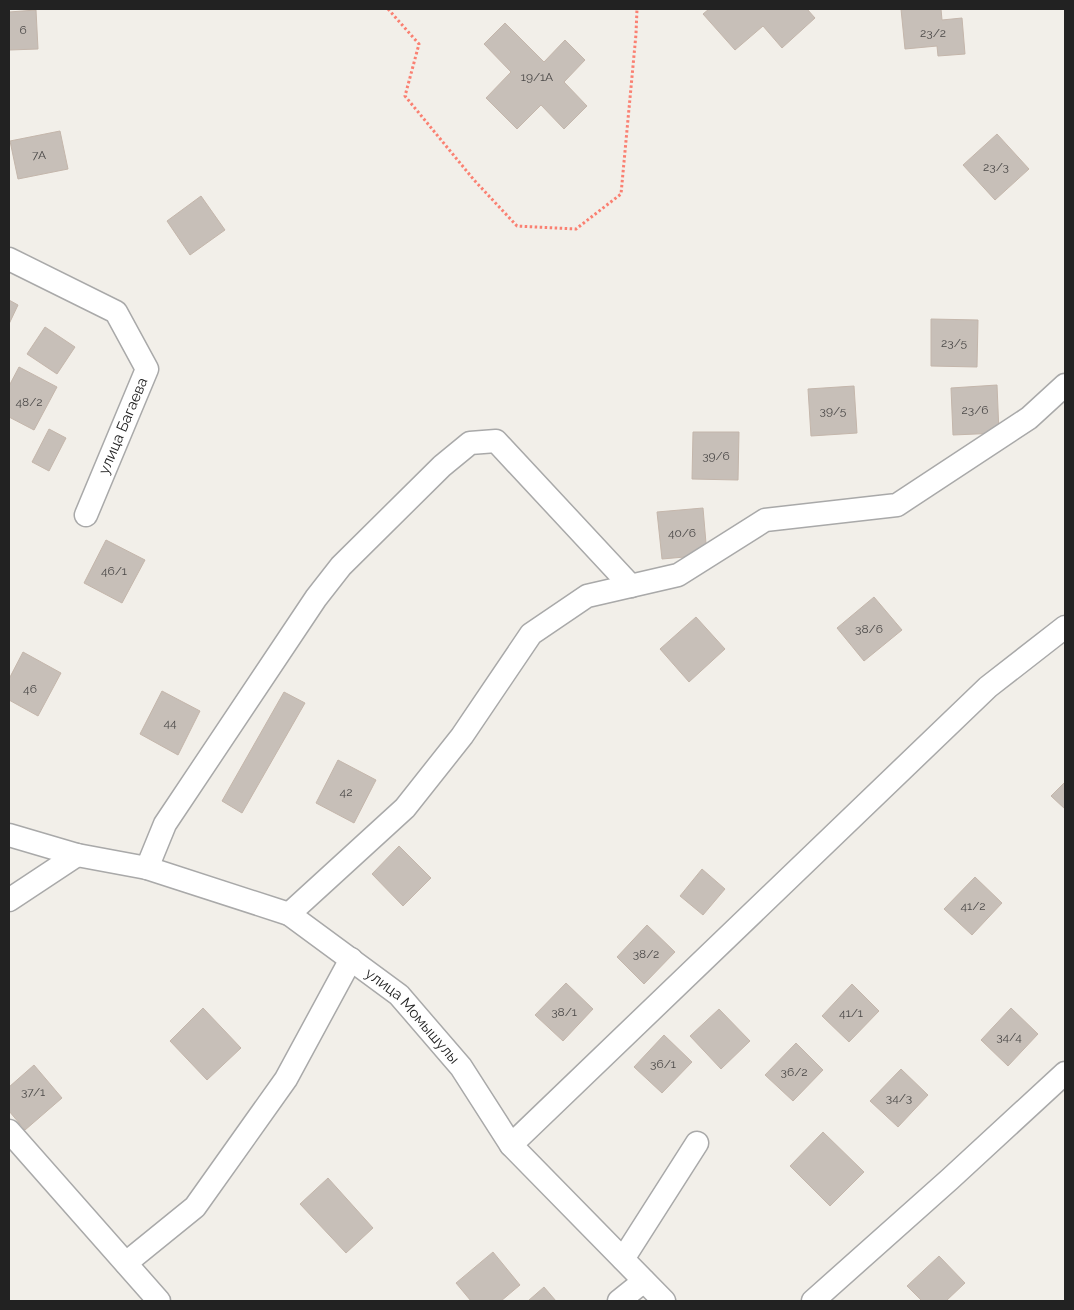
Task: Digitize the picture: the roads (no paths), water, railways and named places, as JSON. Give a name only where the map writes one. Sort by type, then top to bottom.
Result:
[{"type":"street","name":"улица Багаева","points":[[9,259],[116,312],[147,369],[86,514]]},
{"type":"street","points":[[289,914],[405,808],[462,736],[531,634],[587,596],[678,575],[765,520],[897,505],[1029,418],[1065,385]]},
{"type":"street","points":[[147,868],[165,824],[316,598],[341,566],[442,466],[470,443],[496,441],[631,586]]},
{"type":"street","points":[[511,1144],[988,687],[1065,627]]},
{"type":"street","name":"улица Момышулы","points":[[9,835],[77,855],[147,868],[289,914],[399,995],[455,1060],[511,1144],[664,1301]]},
{"type":"street","points":[[9,900],[77,855]]},
{"type":"street","points":[[126,1264],[195,1206],[286,1079],[351,959]]},
{"type":"street","points":[[814,1301],[1065,1073]]},
{"type":"street","points":[[9,1131],[159,1301]]},
{"type":"street","points":[[623,1259],[697,1143]]},
{"type":"street","points":[[619,1301],[644,1281]]}]
